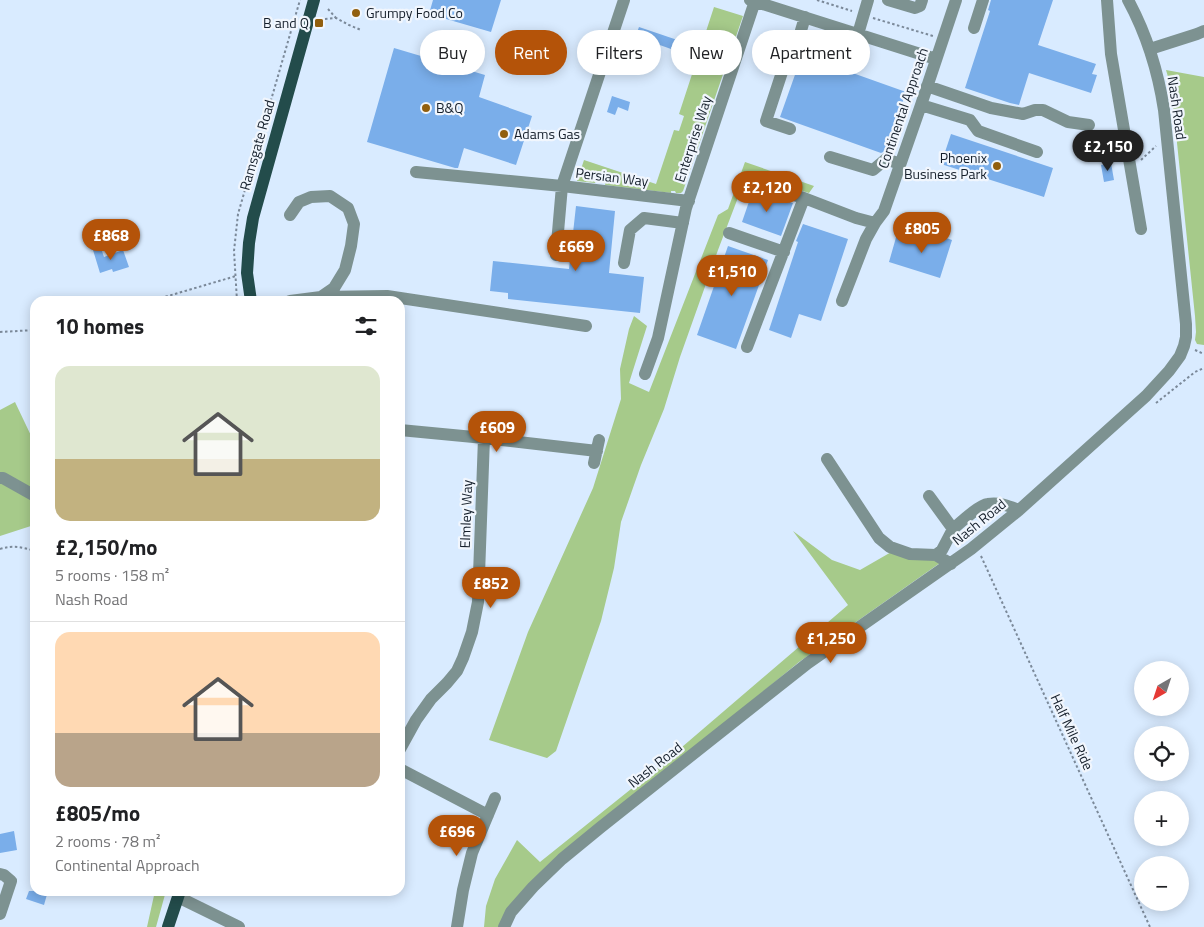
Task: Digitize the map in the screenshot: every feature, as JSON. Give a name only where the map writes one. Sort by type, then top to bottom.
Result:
[{"type":"main road","name":"Ramsgate Road","points":[[250,296],[247,273],[253,218],[314,0]]},
{"type":"main road","points":[[168,927],[178,896]]},
{"type":"street","points":[[556,255],[562,186],[624,0]]},
{"type":"street","points":[[859,30],[868,0]]},
{"type":"street","points":[[888,0],[916,8],[920,6],[922,0]]},
{"type":"street","name":"Continental Approach","points":[[842,301],[866,239],[884,211],[956,0]]},
{"type":"street","points":[[974,28],[983,0]]},
{"type":"street","points":[[1107,0],[1111,54],[1141,229]]},
{"type":"street","name":"Nash Road","points":[[504,927],[511,912],[562,859],[808,662],[971,550],[1019,510],[1146,396],[1180,356],[1186,337],[1186,324],[1161,90],[1150,49],[1128,0]]},
{"type":"street","points":[[753,1],[846,30]]},
{"type":"street","name":"Enterprise Way","points":[[645,374],[658,338],[686,208],[753,1]]},
{"type":"street","points":[[790,129],[766,121],[787,57],[798,44],[805,17]]},
{"type":"street","points":[[1150,49],[1202,33]]},
{"type":"street","points":[[870,38],[936,59]]},
{"type":"street","points":[[927,86],[992,108],[1023,114],[1035,110],[1043,110],[1068,122],[1089,126]]},
{"type":"street","points":[[921,105],[970,120],[978,131],[1037,152]]},
{"type":"street","points":[[830,156],[873,170],[886,159],[900,164]]},
{"type":"street","name":"Persian Way","points":[[416,172],[562,186],[689,201]]},
{"type":"street","points":[[759,184],[875,223]]},
{"type":"street","points":[[290,215],[299,202],[311,196],[330,196],[348,208],[354,224],[345,270],[334,288],[322,296]]},
{"type":"street","points":[[747,347],[804,198]]},
{"type":"street","points":[[624,263],[630,230],[644,218],[683,223]]},
{"type":"street","points":[[729,233],[784,252]]},
{"type":"street","points":[[405,299],[586,326]]},
{"type":"street","points":[[405,430],[597,451]]},
{"type":"street","name":"Elmley Way","points":[[405,740],[430,699],[457,672],[472,632],[478,602],[484,438]]},
{"type":"street","points":[[827,459],[880,538],[890,547],[910,554],[936,555],[951,564]]},
{"type":"street","points":[[0,478],[30,493]]},
{"type":"street","points":[[929,496],[953,529]]},
{"type":"street","points":[[936,555],[942,550],[953,529],[986,504],[1003,504],[1019,510]]},
{"type":"street","points":[[405,773],[488,815]]},
{"type":"street","points":[[458,927],[463,890],[472,853],[495,798]]},
{"type":"street","points":[[0,874],[11,881],[0,914]]},
{"type":"street","points":[[183,896],[239,927]]},
{"type":"path","points":[[817,0],[943,39]]},
{"type":"path","points":[[328,9],[336,18],[361,30]]},
{"type":"path","points":[[325,19],[336,18]]},
{"type":"path","points":[[1130,169],[1166,136]]},
{"type":"path","points":[[168,296],[247,273]]},
{"type":"path","points":[[0,332],[30,330]]},
{"type":"path","points":[[0,549],[20,546],[30,549]]},
{"type":"path","name":"Half Mile Ride","points":[[971,550],[980,554],[1150,927]]},
{"type":"green space","points":[[714,7],[743,16],[738,30],[706,30]]},
{"type":"green space","points":[[1166,70],[1204,77],[1204,345],[1197,344],[1195,340],[1195,316],[1174,114],[1171,87]]},
{"type":"green space","points":[[692,75],[723,75],[681,193],[605,185],[606,182],[577,181],[584,160],[656,184],[674,130],[679,131],[684,116],[679,114]]},
{"type":"green space","points":[[745,162],[814,186],[809,193],[747,174],[680,357],[664,409],[641,465],[621,522],[614,568],[601,621],[556,751],[547,758],[489,740],[528,632],[593,488],[621,399],[620,369],[629,329],[634,316],[647,326],[629,383],[649,392],[718,215],[728,209]]},
{"type":"green space","points":[[15,402],[30,434],[30,526],[0,536],[0,410]]},
{"type":"green space","points":[[793,531],[832,560],[860,570],[893,551],[917,553],[940,563],[799,662],[683,758],[605,817],[500,927],[484,927],[486,906],[495,879],[517,840],[540,862],[661,765],[848,605]]},
{"type":"green space","points":[[154,896],[165,896],[156,927],[147,927]]},
{"type":"building","points":[[433,0],[501,0],[491,32],[429,14]]},
{"type":"building","points":[[991,0],[1053,0],[1038,45],[1096,64],[1092,74],[1097,75],[1091,93],[1029,73],[1019,105],[965,88],[990,11],[988,10]]},
{"type":"building","points":[[661,34],[671,38],[671,49],[661,45]]},
{"type":"building","name":"B&Q","points":[[394,48],[420,56],[420,75],[485,75],[479,97],[532,116],[516,165],[464,148],[458,168],[455,168],[367,142]]},
{"type":"building","points":[[795,75],[858,75],[906,92],[885,151],[881,153],[780,117]]},
{"type":"building","points":[[612,96],[630,102],[628,111],[618,107],[615,115],[607,112]]},
{"type":"building","name":"Phoenix Business Park","points":[[951,134],[1053,168],[1044,197],[941,164]]},
{"type":"building","points":[[1111,163],[1114,180],[1104,182],[1101,165]]},
{"type":"building","points":[[753,190],[757,193],[793,203],[781,236],[742,222]]},
{"type":"building","points":[[576,206],[615,211],[609,273],[644,277],[640,313],[508,299],[508,293],[490,291],[493,261],[569,269]]},
{"type":"building","points":[[803,224],[848,239],[821,321],[799,314],[791,338],[769,330]]},
{"type":"building","points":[[929,232],[952,240],[940,278],[889,262],[897,234],[926,243]]},
{"type":"building","points":[[728,246],[768,260],[736,349],[697,335]]},
{"type":"building","points":[[101,248],[104,257],[123,250],[129,267],[113,272],[112,269],[100,273],[93,250]]},
{"type":"building","points":[[14,831],[17,850],[0,853],[0,834]]},
{"type":"building","points":[[29,891],[30,896],[47,896],[44,905],[26,899]]},
{"type":"place","name":"Grumpy Food Co","points":[[356,13]]},
{"type":"place","name":"B and Q","points":[[319,23]]},
{"type":"place","name":"B&Q","points":[[426,108]]},
{"type":"place","name":"Adams Gas","points":[[504,134]]},
{"type":"place","name":"Phoenix Business Park","points":[[997,166]]}]
